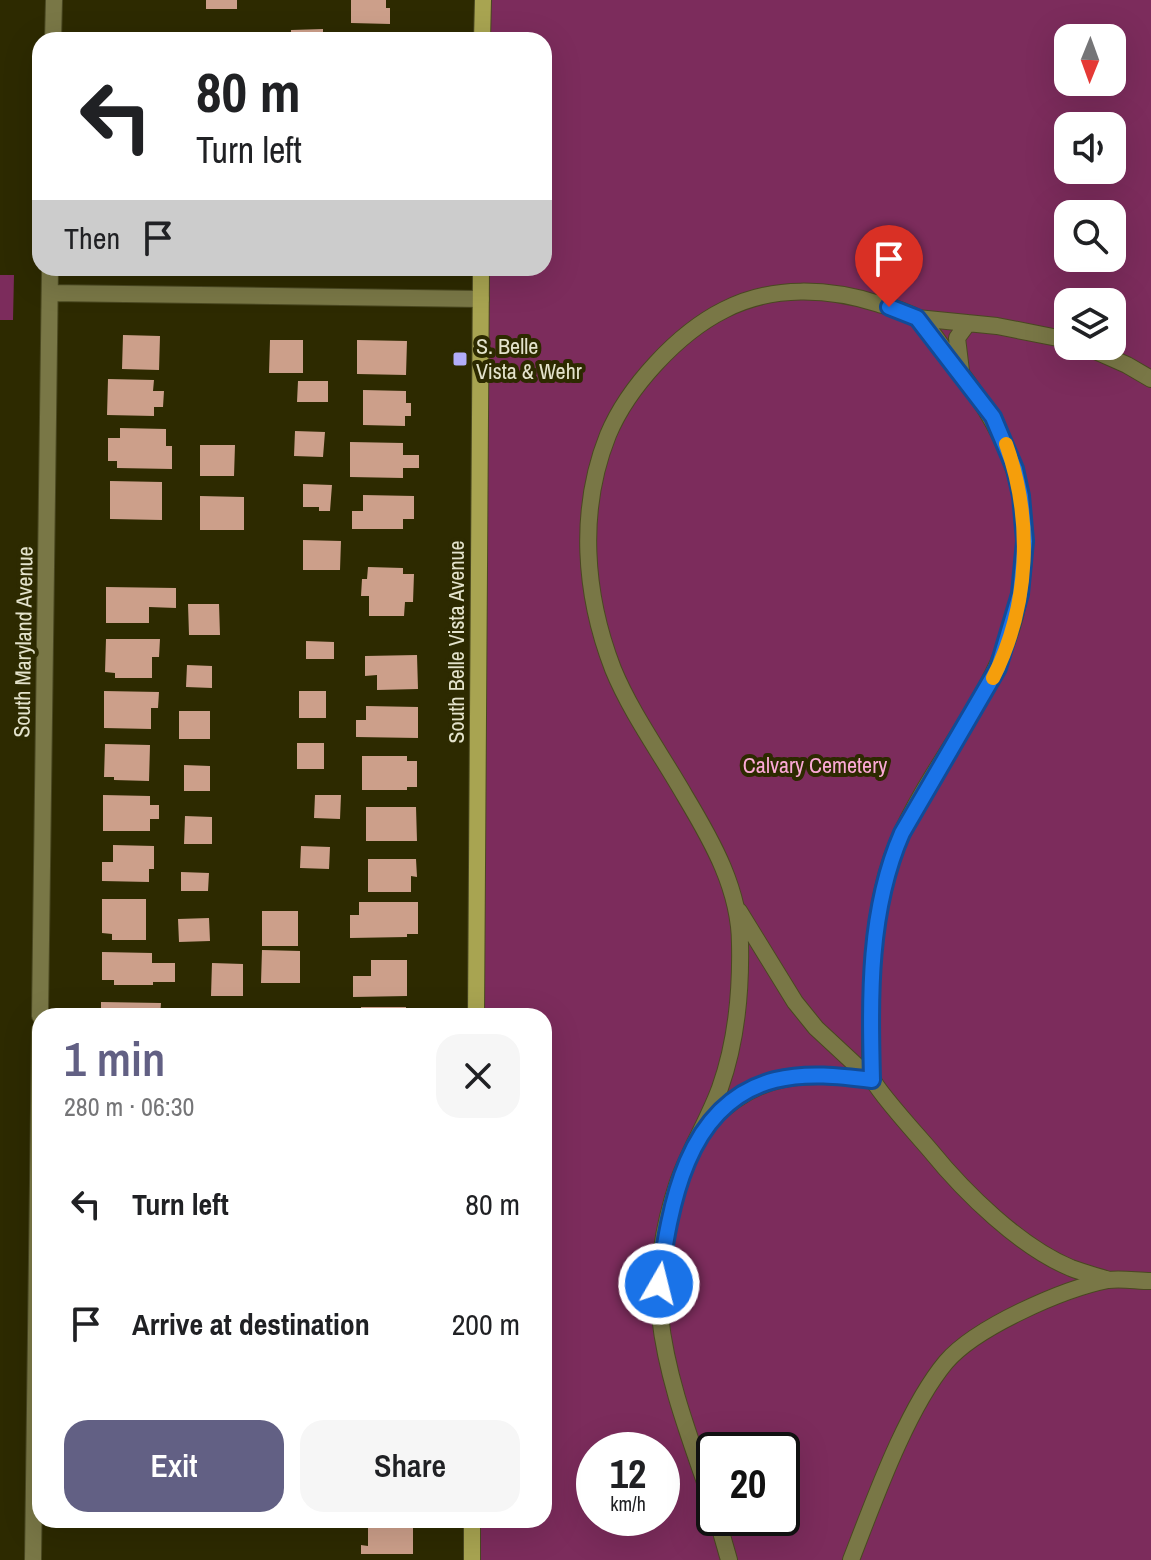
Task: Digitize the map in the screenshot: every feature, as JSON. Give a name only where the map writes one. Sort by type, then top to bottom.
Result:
[{"type":"street","points":[[53,32],[54,0]]},
{"type":"street","points":[[482,32],[483,0]]},
{"type":"street","name":"South Maryland Avenue","points":[[40,1008],[50,276]]},
{"type":"street","name":"South Belle Vista Avenue","points":[[476,1008],[481,276]]},
{"type":"street","points":[[1054,337],[917,318],[864,299],[808,290],[749,299],[720,311],[668,351],[630,395],[614,421],[599,461],[591,503],[588,553],[600,623],[614,672],[704,828],[738,910],[795,1002],[816,1028],[872,1080],[961,1189],[1037,1250],[1069,1268],[1109,1280],[1151,1281]]},
{"type":"street","points":[[50,293],[481,299]]},
{"type":"street","points":[[872,1080],[872,953],[894,850],[998,668],[1020,594],[1025,541],[1015,469],[993,417],[917,318]]},
{"type":"street","points":[[961,373],[957,338],[968,323]]},
{"type":"street","points":[[1116,360],[1151,379]]},
{"type":"street","points":[[696,1450],[668,1360],[659,1295],[666,1236],[677,1186],[722,1082],[733,1035],[739,977],[738,910]]},
{"type":"street","points":[[703,1129],[741,1094],[774,1080],[832,1075],[872,1080]]},
{"type":"street","points":[[851,1560],[903,1438],[932,1382],[947,1361],[969,1341],[1024,1310],[1109,1280]]},
{"type":"street","points":[[33,1528],[33,1560]]},
{"type":"street","points":[[472,1528],[472,1560]]},
{"type":"street","points":[[722,1536],[729,1560]]},
{"type":"green space","name":"Calvary Cemetery","points":[[483,0],[1151,0],[1151,1560],[472,1560],[472,1528],[552,1528],[552,1008],[476,1008],[481,276],[552,276],[552,32],[482,32]]},
{"type":"green space","points":[[0,275],[14,275],[13,320],[0,320]]},
{"type":"building","points":[[206,0],[237,0],[237,9],[206,9]]},
{"type":"building","points":[[351,0],[386,0],[386,8],[390,8],[390,24],[351,23]]},
{"type":"building","points":[[323,29],[323,32],[291,32]]},
{"type":"building","points":[[123,335],[160,336],[159,370],[122,369]]},
{"type":"building","points":[[270,340],[303,340],[303,373],[269,373]]},
{"type":"building","points":[[357,340],[407,341],[406,375],[357,374]]},
{"type":"building","points":[[108,379],[154,380],[153,391],[164,391],[163,407],[154,407],[154,416],[107,415]]},
{"type":"building","points":[[298,381],[328,381],[328,402],[297,402]]},
{"type":"building","points":[[363,390],[406,391],[406,403],[411,403],[411,416],[405,416],[405,426],[363,425]]},
{"type":"building","points":[[120,428],[166,429],[166,446],[172,446],[172,469],[117,468],[117,461],[108,461],[108,438],[120,438]]},
{"type":"building","points":[[295,431],[325,432],[323,457],[294,456]]},
{"type":"building","points":[[350,442],[403,443],[403,455],[419,455],[419,468],[403,468],[403,478],[350,477]]},
{"type":"building","points":[[200,445],[235,445],[234,476],[200,476]]},
{"type":"building","points":[[110,481],[162,482],[162,520],[110,519]]},
{"type":"building","points":[[303,484],[332,485],[330,511],[303,507]]},
{"type":"building","points":[[363,495],[414,496],[414,519],[403,519],[403,529],[352,529],[352,511],[363,511]]},
{"type":"building","points":[[200,496],[244,497],[244,530],[200,530]]},
{"type":"building","points":[[303,540],[341,541],[340,570],[303,570]]},
{"type":"building","points":[[368,567],[403,568],[403,574],[414,574],[413,602],[405,602],[404,616],[369,616],[369,596],[361,596],[362,579],[367,579]]},
{"type":"building","points":[[106,587],[176,588],[176,608],[149,607],[149,623],[106,623]]},
{"type":"building","points":[[188,604],[219,604],[220,635],[189,635]]},
{"type":"building","points":[[106,639],[160,639],[159,657],[152,657],[152,678],[115,678],[115,673],[105,672]]},
{"type":"building","points":[[306,641],[334,642],[334,659],[306,659]]},
{"type":"building","points":[[417,655],[418,689],[377,690],[377,675],[365,676],[365,656]]},
{"type":"building","points":[[187,665],[212,666],[212,688],[186,687]]},
{"type":"building","points":[[104,691],[159,692],[158,708],[151,708],[151,729],[104,728]]},
{"type":"building","points":[[299,691],[326,691],[326,718],[299,718]]},
{"type":"building","points":[[366,706],[418,707],[418,738],[356,737],[356,720],[366,720]]},
{"type":"building","points":[[179,711],[210,711],[210,739],[179,739]]},
{"type":"building","points":[[297,743],[324,743],[324,769],[297,769]]},
{"type":"building","points":[[105,744],[150,745],[149,781],[104,777]]},
{"type":"building","points":[[362,756],[407,756],[407,761],[417,761],[417,787],[407,787],[407,790],[362,790]]},
{"type":"building","points":[[184,765],[210,766],[210,791],[184,791]]},
{"type":"building","points":[[103,795],[150,796],[150,805],[159,805],[159,819],[150,819],[150,831],[103,831]]},
{"type":"building","points":[[315,795],[341,795],[340,819],[314,818]]},
{"type":"building","points":[[366,807],[416,807],[417,841],[366,841]]},
{"type":"building","points":[[185,816],[212,817],[212,844],[184,844]]},
{"type":"building","points":[[113,845],[154,846],[154,869],[149,869],[149,882],[102,881],[102,862],[113,862]]},
{"type":"building","points":[[301,846],[330,847],[329,869],[300,868]]},
{"type":"building","points":[[368,859],[416,859],[417,877],[411,876],[411,892],[368,892]]},
{"type":"building","points":[[181,872],[209,873],[208,891],[181,891]]},
{"type":"building","points":[[102,899],[146,899],[146,940],[112,940],[112,934],[102,933]]},
{"type":"building","points":[[359,902],[418,902],[418,934],[350,938],[350,915],[359,915]]},
{"type":"building","points":[[262,911],[298,911],[298,946],[262,946]]},
{"type":"building","points":[[209,918],[210,941],[179,942],[178,919]]},
{"type":"building","points":[[262,950],[300,951],[300,983],[261,983]]},
{"type":"building","points":[[102,952],[152,953],[152,963],[175,963],[175,982],[114,985],[114,980],[102,980]]},
{"type":"building","points":[[371,960],[407,960],[407,996],[353,997],[353,976],[371,976]]},
{"type":"building","points":[[212,963],[243,964],[243,996],[211,996]]},
{"type":"building","points":[[101,1002],[161,1003],[161,1008],[101,1008]]},
{"type":"building","points":[[361,1007],[406,1007],[406,1008]]},
{"type":"building","points":[[368,1528],[413,1528],[413,1554],[361,1554],[361,1545],[368,1546]]},
{"type":"slow traffic","points":[[993,678],[1009,637],[1020,594],[1025,541],[1021,496],[1006,444]]},
{"type":"place","name":"S. Belle Vista & Wehr","points":[[460,359]]},
{"type":"route","points":[[659,1284],[677,1186],[703,1129],[722,1110],[741,1094],[774,1080],[832,1075],[872,1080],[872,953],[894,850],[998,668],[1020,594],[1024,517],[1015,469],[1006,444],[993,417],[933,336],[917,318],[889,307]]}]
